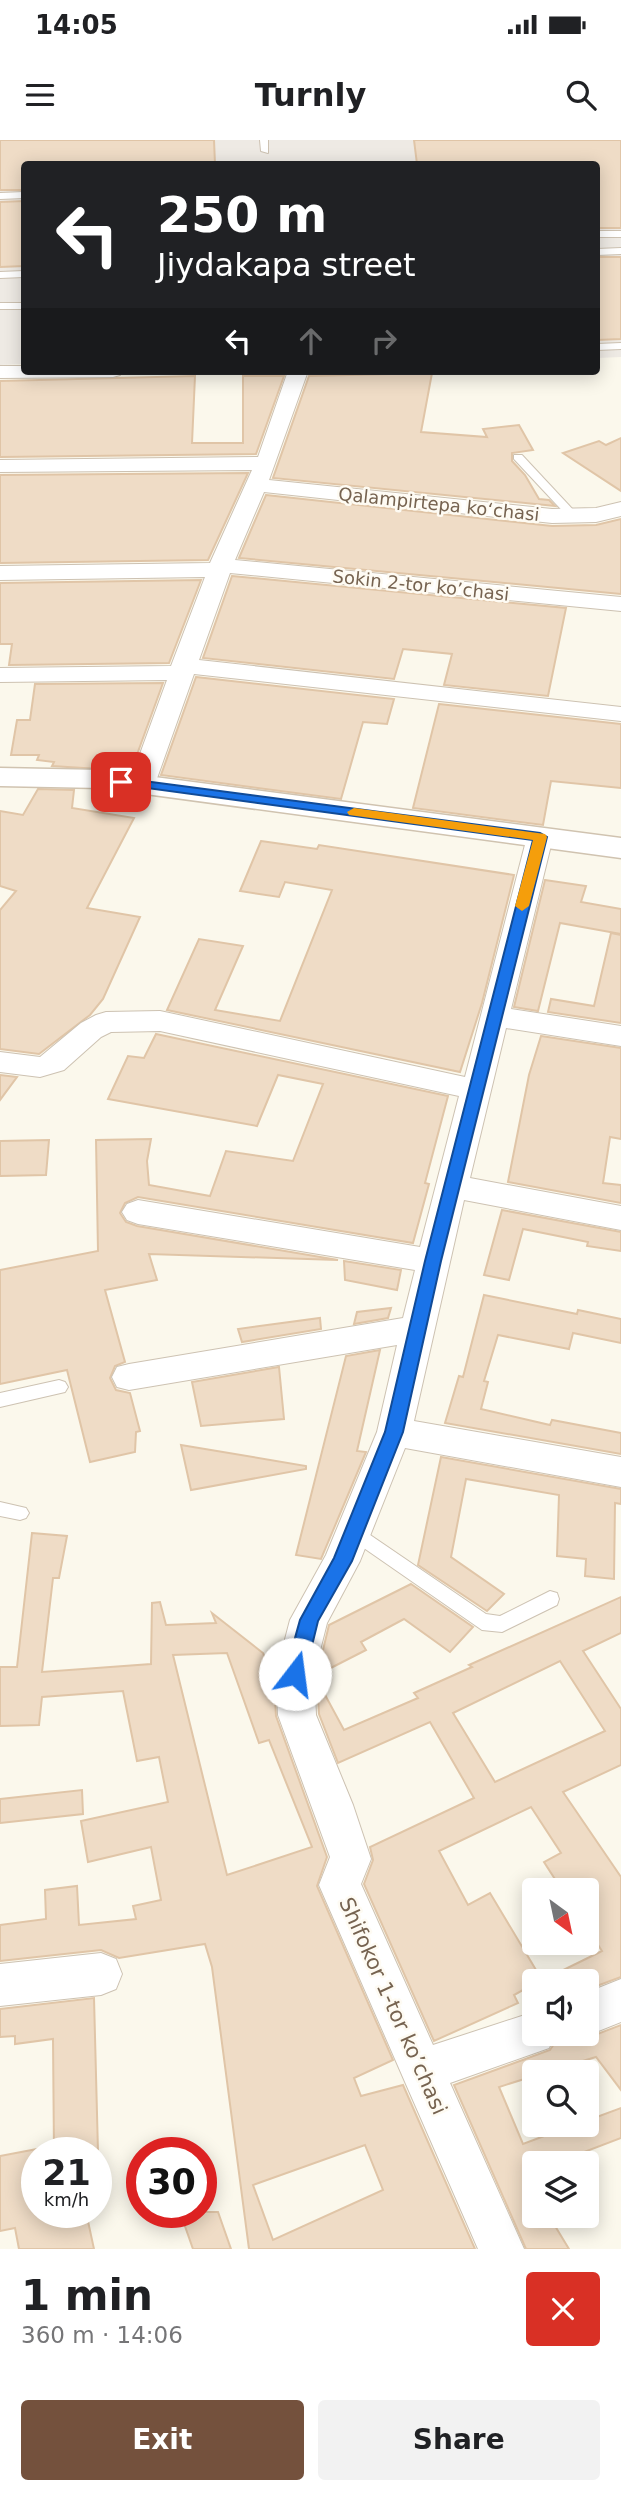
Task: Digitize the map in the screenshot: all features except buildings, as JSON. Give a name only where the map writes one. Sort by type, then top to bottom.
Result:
[{"type":"street","points":[[0,372],[21,372]]},
{"type":"street","points":[[142,784],[220,567],[266,463],[297,375]]},
{"type":"street","points":[[0,466],[266,463]]},
{"type":"street","name":"Qalampirtepa koʻchasi","points":[[256,485],[574,517],[621,509]]},
{"type":"street","name":"Sokin 2-tor koʼchasi","points":[[0,573],[220,567],[621,604]]},
{"type":"street","points":[[0,675],[182,670],[621,714]]},
{"type":"street","points":[[0,777],[101,779],[621,848]]},
{"type":"street","name":"Shifokor 1-tor koʼchasi","points":[[501,2249],[340,1885],[340,1879],[351,1859],[333,1805],[297,1715],[295,1674],[309,1620],[342,1561],[394,1432],[433,1261],[540,837]]},
{"type":"street","points":[[494,1016],[621,1036]]},
{"type":"street","points":[[0,1062],[40,1068],[54,1063],[91,1030],[106,1022],[160,1021],[478,1090]]},
{"type":"street","points":[[452,1186],[621,1218]]},
{"type":"street","points":[[138,1212],[433,1261]]},
{"type":"street","points":[[129,1377],[228,1359],[355,1341],[418,1328]]},
{"type":"street","points":[[394,1432],[621,1472]]},
{"type":"street","points":[[0,1985],[101,1974]]},
{"type":"street","points":[[599,2009],[621,2000]]},
{"type":"street","points":[[422,2071],[522,2037]]},
{"type":"lane","points":[[264,140],[265,151]]},
{"type":"lane","points":[[0,196],[21,195]]},
{"type":"lane","points":[[600,234],[621,234]]},
{"type":"lane","points":[[600,252],[621,251]]},
{"type":"lane","points":[[0,275],[21,275]]},
{"type":"lane","points":[[0,306],[21,306]]},
{"type":"lane","points":[[600,346],[621,346]]},
{"type":"lane","points":[[518,457],[574,517]]},
{"type":"lane","points":[[0,1401],[59,1387]]},
{"type":"lane","points":[[0,1509],[20,1513]]},
{"type":"lane","points":[[354,1532],[482,1622],[502,1624],[550,1599]]},
{"type":"shaded area","points":[[0,140],[621,140],[621,357],[600,358],[600,161],[21,161],[21,364],[0,365]]},
{"type":"slow traffic","points":[[354,812],[540,837],[522,906]]},
{"type":"route","points":[[121,782],[540,837],[433,1261],[394,1432],[342,1561],[309,1620],[295,1674]]}]
